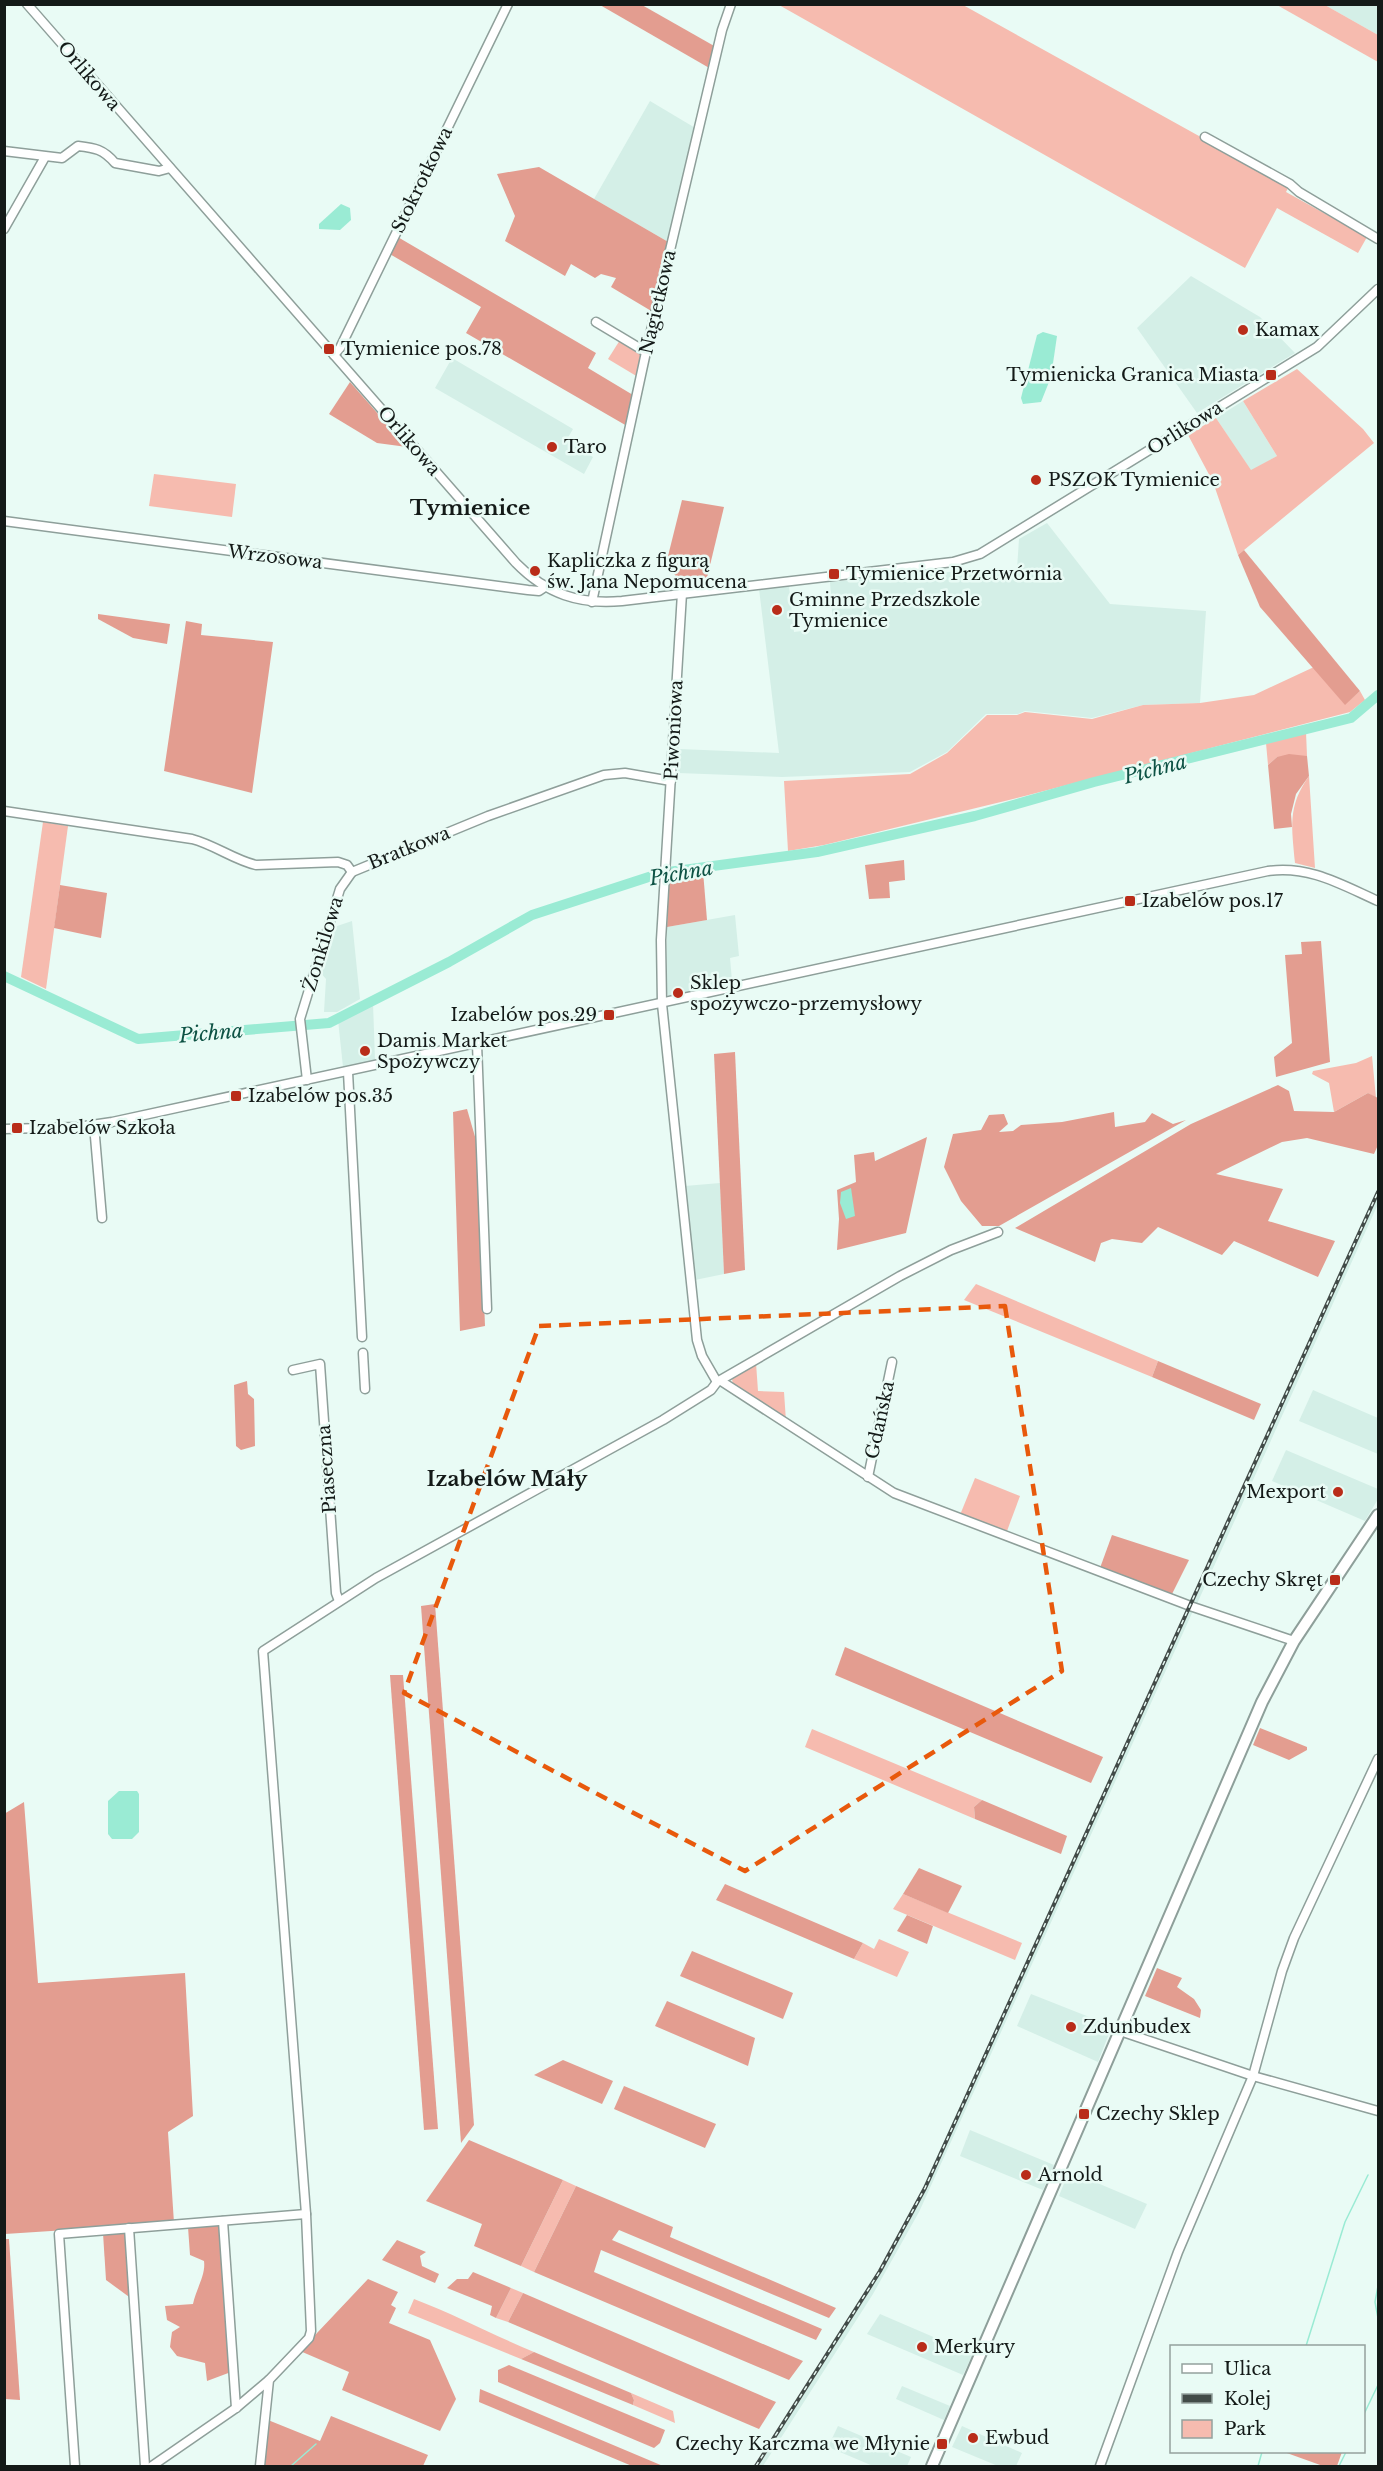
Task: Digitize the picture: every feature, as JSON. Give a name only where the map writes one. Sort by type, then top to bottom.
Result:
[{"type":"main road","points":[[932,2466],[1250,1729],[1294,1641],[1378,1515]]},
{"type":"street","name":"Orlikowa","points":[[27,4],[516,563],[545,587],[560,596],[592,602],[953,562],[980,554],[1325,340],[1378,290]]},
{"type":"street","name":"Stokrotkowa","points":[[334,355],[340,348],[508,4]]},
{"type":"street","name":"Nagietkowa","points":[[592,602],[646,352],[722,30],[731,4]]},
{"type":"street","points":[[1205,137],[1290,184],[1299,192],[1378,239]]},
{"type":"street","points":[[4,152],[62,158],[78,146],[105,151],[115,163],[159,171],[170,168]]},
{"type":"street","points":[[4,229],[45,157]]},
{"type":"street","points":[[596,322],[646,352]]},
{"type":"street","name":"Wrzosowa","points":[[4,521],[528,590],[539,591],[545,587]]},
{"type":"street","name":"Piwoniowa","points":[[682,593],[661,940],[662,1004],[697,1340],[702,1356],[719,1382]]},
{"type":"street","name":"Bratkowa","points":[[4,811],[192,839],[208,843],[247,863],[256,865],[338,862],[346,865],[352,872],[488,816],[604,775],[625,773],[671,781]]},
{"type":"street","points":[[4,1129],[94,1125],[348,1072],[1282,868],[1303,870],[1326,877],[1378,902]]},
{"type":"street","name":"Żonkilowa","points":[[307,1080],[301,1023],[340,889],[352,872]]},
{"type":"street","points":[[477,1044],[487,1309]]},
{"type":"street","points":[[348,1072],[362,1337]]},
{"type":"street","points":[[94,1125],[102,1218]]},
{"type":"street","points":[[152,2466],[236,2409],[269,2380],[309,2338],[311,2331],[306,2214],[263,1655],[267,1646],[339,1601],[663,1420],[711,1390],[719,1382],[900,1276],[951,1250],[998,1232]]},
{"type":"street","points":[[363,1353],[365,1389]]},
{"type":"street","name":"Gdańska","points":[[868,1477],[892,1362]]},
{"type":"street","name":"Piaseczna","points":[[293,1370],[320,1364],[336,1593],[339,1601]]},
{"type":"street","points":[[719,1382],[868,1477],[902,1496],[1193,1607],[1294,1641]]},
{"type":"street","points":[[1100,2466],[1174,2262],[1253,2076],[1282,1971],[1294,1938],[1378,1759]]},
{"type":"street","points":[[1120,2031],[1253,2076],[1378,2111]]},
{"type":"street","points":[[75,2466],[59,2234],[306,2214]]},
{"type":"street","points":[[223,2221],[236,2409]]},
{"type":"street","points":[[129,2228],[145,2466]]},
{"type":"street","points":[[260,2466],[269,2380]]},
{"type":"highlighted area","points":[[1005,1306],[1062,1671],[745,1871],[404,1693],[539,1326]]},
{"type":"shaded area","points":[[600,5],[642,5],[716,47],[711,69]]},
{"type":"shaded area","points":[[1325,5],[1378,5],[1378,35]]},
{"type":"shaded area","points":[[650,101],[697,129],[670,243],[594,199]]},
{"type":"shaded area","points":[[539,167],[670,243],[653,312],[611,287],[616,278],[601,274],[595,278],[571,264],[565,276],[505,241],[515,216],[497,174]]},
{"type":"shaded area","points":[[341,204],[350,208],[351,220],[340,230],[319,229],[319,224]]},
{"type":"shaded area","points":[[396,236],[596,353],[588,368],[633,395],[627,426],[466,333],[481,307],[388,253]]},
{"type":"shaded area","points":[[1191,276],[1260,317],[1295,353],[1197,413],[1137,328]]},
{"type":"shaded area","points":[[1043,332],[1057,336],[1051,377],[1041,402],[1023,404],[1021,398],[1037,335]]},
{"type":"shaded area","points":[[452,358],[573,429],[566,441],[593,457],[584,474],[435,388]]},
{"type":"shaded area","points":[[350,382],[407,447],[377,443],[329,414]]},
{"type":"shaded area","points":[[1243,401],[1277,456],[1251,471],[1216,418]]},
{"type":"shaded area","points":[[682,500],[724,507],[706,582],[684,586],[666,564]]},
{"type":"shaded area","points":[[1047,523],[1110,604],[1206,611],[1200,703],[1143,705],[1092,718],[1025,711],[1018,714],[986,714],[947,752],[910,772],[782,777],[678,773],[679,749],[779,753],[759,589],[789,586],[794,632],[833,627],[830,582],[973,570],[1005,573],[1017,569],[1019,539]]},
{"type":"shaded area","points":[[1244,550],[1360,691],[1345,705],[1260,607],[1238,555]]},
{"type":"shaded area","points":[[98,614],[170,624],[167,644],[133,638],[98,619]]},
{"type":"shaded area","points":[[186,621],[202,624],[201,635],[273,642],[252,793],[164,771]]},
{"type":"shaded area","points":[[1289,754],[1307,756],[1309,776],[1296,794],[1291,814],[1292,827],[1274,829],[1268,765],[1277,757]]},
{"type":"shaded area","points":[[904,860],[905,880],[889,882],[890,898],[869,899],[865,865]]},
{"type":"shaded area","points":[[703,871],[707,920],[667,927],[669,876]]},
{"type":"shaded area","points":[[60,885],[107,893],[101,938],[54,928]]},
{"type":"shaded area","points":[[735,915],[739,956],[730,958],[732,981],[670,997],[667,994],[667,927]]},
{"type":"shaded area","points":[[352,921],[360,999],[337,1012],[324,1012],[326,979],[320,972],[334,927]]},
{"type":"shaded area","points":[[1321,941],[1330,1062],[1276,1077],[1274,1057],[1292,1043],[1285,955],[1302,954],[1301,942]]},
{"type":"shaded area","points":[[373,1003],[375,1060],[343,1067],[338,1020]]},
{"type":"shaded area","points":[[735,1052],[745,1270],[724,1274],[714,1054]]},
{"type":"shaded area","points":[[1278,1085],[1289,1091],[1294,1111],[1334,1112],[1368,1093],[1378,1098],[1378,1145],[1374,1154],[1307,1138],[1282,1142],[1216,1174],[1283,1189],[1268,1221],[1335,1241],[1318,1277],[1234,1241],[1222,1255],[1158,1227],[1142,1243],[1112,1239],[1101,1243],[1095,1262],[1015,1228],[1191,1124]]},
{"type":"shaded area","points":[[467,1109],[478,1147],[485,1326],[460,1331],[453,1112]]},
{"type":"shaded area","points":[[1114,1112],[1115,1127],[1145,1122],[1152,1113],[1173,1124],[1186,1120],[999,1226],[982,1226],[961,1201],[944,1167],[953,1134],[981,1130],[989,1115],[1004,1114],[1008,1124],[999,1132],[1013,1131],[1021,1125],[1062,1122]]},
{"type":"shaded area","points":[[927,1137],[906,1233],[837,1250],[839,1219],[837,1190],[856,1182],[854,1155],[874,1152],[875,1161]]},
{"type":"shaded area","points":[[720,1183],[724,1274],[695,1280],[685,1186]]},
{"type":"shaded area","points":[[851,1188],[855,1216],[846,1219],[840,1203],[841,1192]]},
{"type":"shaded area","points":[[1378,1188],[1378,1204],[1196,1606],[1190,1603]]},
{"type":"shaded area","points":[[1158,1361],[1261,1404],[1254,1420],[1152,1377]]},
{"type":"shaded area","points":[[247,1381],[248,1394],[254,1399],[255,1446],[241,1450],[236,1446],[234,1385]]},
{"type":"shaded area","points":[[1313,1390],[1378,1418],[1378,1454],[1299,1421]]},
{"type":"shaded area","points":[[1286,1450],[1378,1489],[1378,1499],[1365,1521],[1272,1481]]},
{"type":"shaded area","points":[[1112,1535],[1189,1560],[1171,1596],[1100,1568]]},
{"type":"shaded area","points":[[435,1604],[474,2125],[461,2143],[421,1606]]},
{"type":"shaded area","points":[[1188,1608],[1193,1611],[919,2212],[873,2294],[763,2466],[755,2466],[867,2290],[913,2209]]},
{"type":"shaded area","points":[[845,1647],[1103,1757],[1091,1783],[835,1675]]},
{"type":"shaded area","points":[[390,1675],[403,1675],[438,2129],[424,2130]]},
{"type":"shaded area","points":[[1260,1728],[1307,1747],[1307,1750],[1289,1760],[1253,1745]]},
{"type":"shaded area","points":[[119,1791],[137,1791],[139,1794],[139,1832],[132,1839],[112,1839],[108,1834],[108,1801]]},
{"type":"shaded area","points":[[982,1800],[1067,1836],[1061,1854],[975,1819],[974,1807]]},
{"type":"shaded area","points":[[24,1802],[38,1983],[185,1973],[193,2116],[168,2132],[174,2223],[5,2234],[4,1814]]},
{"type":"shaded area","points":[[919,1868],[962,1886],[948,1913],[903,1894]]},
{"type":"shaded area","points":[[725,1884],[863,1943],[854,1959],[716,1900]]},
{"type":"shaded area","points":[[907,1915],[933,1926],[927,1944],[897,1931]]},
{"type":"shaded area","points":[[692,1951],[793,1993],[783,2019],[680,1976]]},
{"type":"shaded area","points":[[1157,1968],[1182,1978],[1177,1987],[1194,1999],[1201,2010],[1200,2018],[1145,1996]]},
{"type":"shaded area","points":[[1031,1994],[1112,2026],[1098,2062],[1017,2026]]},
{"type":"shaded area","points":[[667,2001],[755,2038],[748,2066],[655,2026]]},
{"type":"shaded area","points":[[563,2060],[613,2081],[602,2104],[534,2075]]},
{"type":"shaded area","points":[[624,2086],[716,2124],[705,2148],[614,2109]]},
{"type":"shaded area","points":[[970,2130],[1054,2165],[1043,2190],[960,2156]]},
{"type":"shaded area","points":[[469,2140],[563,2180],[521,2266],[474,2246],[482,2224],[426,2201]]},
{"type":"shaded area","points":[[1069,2171],[1147,2204],[1135,2229],[1059,2196]]},
{"type":"shaded area","points":[[576,2186],[673,2227],[670,2237],[836,2308],[829,2318],[619,2230],[612,2240],[822,2329],[816,2340],[601,2250],[594,2272],[803,2361],[789,2380],[534,2272]]},
{"type":"shaded area","points":[[220,2225],[231,2372],[207,2381],[205,2363],[177,2356],[170,2347],[172,2332],[180,2327],[167,2320],[165,2306],[193,2304],[202,2277],[204,2261],[190,2255],[188,2227]]},
{"type":"shaded area","points":[[127,2231],[132,2299],[106,2280],[103,2233]]},
{"type":"shaded area","points":[[5,2239],[9,2239],[20,2400],[5,2399]]},
{"type":"shaded area","points":[[397,2240],[426,2252],[420,2256],[422,2266],[439,2274],[435,2283],[382,2260]]},
{"type":"shaded area","points":[[473,2272],[511,2288],[496,2318],[490,2315],[492,2306],[447,2288],[457,2279],[468,2279]]},
{"type":"shaded area","points":[[368,2279],[398,2292],[391,2305],[396,2308],[389,2323],[430,2340],[456,2399],[440,2431],[342,2390],[349,2372],[300,2351]]},
{"type":"shaded area","points":[[523,2293],[776,2402],[759,2429],[508,2322]]},
{"type":"shaded area","points":[[880,2314],[973,2354],[963,2375],[867,2334]]},
{"type":"shaded area","points":[[534,2352],[631,2393],[634,2400],[633,2405],[521,2359]]},
{"type":"shaded area","points":[[509,2365],[665,2430],[660,2443],[654,2448],[498,2382],[498,2370]]},
{"type":"shaded area","points":[[902,2386],[950,2406],[944,2420],[896,2399]]},
{"type":"shaded area","points":[[480,2389],[663,2466],[632,2466],[479,2402]]},
{"type":"shaded area","points":[[331,2416],[428,2455],[423,2466],[263,2466],[268,2420],[320,2441]]},
{"type":"shaded area","points":[[838,2426],[911,2457],[907,2466],[873,2466],[828,2447]]},
{"type":"shaded area","points":[[962,2426],[1022,2453],[1016,2466],[998,2466],[952,2447]]},
{"type":"shaded area","points":[[1287,2453],[1342,2453],[1337,2466],[1323,2466]]},
{"type":"green space","points":[[779,5],[963,5],[1289,186],[1286,192],[1367,237],[1358,253],[1277,208],[1245,268]]},
{"type":"green space","points":[[1277,5],[1325,5],[1378,35],[1378,62]]},
{"type":"green space","points":[[620,340],[644,354],[638,377],[608,359]]},
{"type":"green space","points":[[1297,369],[1363,429],[1374,443],[1238,555],[1213,482],[1188,435],[1216,418],[1251,470],[1277,456],[1243,401]]},
{"type":"green space","points":[[154,474],[236,484],[232,517],[149,506]]},
{"type":"green space","points":[[1314,667],[1345,704],[1360,691],[1365,700],[1350,712],[1009,800],[824,845],[788,851],[784,781],[910,774],[947,753],[987,715],[1017,715],[1025,712],[1092,719],[1143,705],[1200,703],[1254,695]]},
{"type":"green space","points":[[1306,732],[1307,756],[1277,757],[1268,765],[1266,743]]},
{"type":"green space","points":[[1309,776],[1315,868],[1295,863],[1293,839],[1294,808]]},
{"type":"green space","points":[[43,822],[68,826],[46,989],[21,977]]},
{"type":"green space","points":[[1372,1056],[1376,1098],[1368,1093],[1334,1112],[1329,1083],[1312,1074],[1313,1071],[1356,1063]]},
{"type":"green space","points":[[976,1284],[1158,1361],[1152,1377],[964,1300]]},
{"type":"green space","points":[[756,1363],[758,1391],[784,1392],[786,1421],[733,1387],[732,1378]]},
{"type":"green space","points":[[975,1478],[1020,1496],[1007,1531],[960,1515]]},
{"type":"green space","points":[[812,1729],[982,1800],[974,1807],[975,1819],[805,1747]]},
{"type":"green space","points":[[903,1894],[1022,1943],[1015,1960],[893,1909]]},
{"type":"green space","points":[[879,1939],[909,1952],[897,1977],[854,1959],[863,1943],[874,1949]]},
{"type":"green space","points":[[563,2180],[576,2186],[534,2272],[521,2266]]},
{"type":"green space","points":[[511,2288],[523,2293],[508,2322],[496,2318]]},
{"type":"green space","points":[[414,2299],[534,2352],[521,2359],[408,2313]]},
{"type":"green space","points":[[631,2393],[673,2411],[675,2423],[633,2405],[634,2400]]},
{"type":"waterway","name":"Pichna","points":[[4,976],[138,1039],[329,1023],[449,962],[532,915],[661,873],[817,852],[975,816],[1094,782],[1351,718],[1378,695]]},
{"type":"waterway","points":[[1306,2345],[1345,2222],[1368,2175]]},
{"type":"waterway","points":[[1378,2286],[1375,2302],[1378,2318]]},
{"type":"waterway","points":[[1365,2412],[1378,2385]]},
{"type":"waterway","points":[[291,2466],[316,2444]]},
{"type":"waterway","points":[[1258,2466],[1262,2453]]},
{"type":"waterway","points":[[1339,2466],[1346,2453]]},
{"type":"railway","points":[[756,2466],[880,2271],[925,2188],[1378,1192]]},
{"type":"place","name":"Kamax","points":[[1243,330]]},
{"type":"place","name":"Tymienice pos.78","points":[[329,349]]},
{"type":"place","name":"Tymienicka Granica Miasta","points":[[1271,375]]},
{"type":"place","name":"Taro","points":[[552,447]]},
{"type":"place","name":"PSZOK Tymienice","points":[[1036,480]]},
{"type":"place","name":"Kapliczka z figurą św. Jana Nepomucena","points":[[535,571]]},
{"type":"place","name":"Tymienice Przetwórnia","points":[[834,574]]},
{"type":"place","name":"Gminne Przedszkole Tymienice","points":[[777,610]]},
{"type":"place","name":"Izabelów pos.17","points":[[1130,901]]},
{"type":"place","name":"Sklep spożywczo-przemysłowy","points":[[678,993]]},
{"type":"place","name":"Izabelów pos.29","points":[[609,1015]]},
{"type":"place","name":"Damis Market Spożywczy","points":[[365,1051]]},
{"type":"place","name":"Izabelów pos.35","points":[[236,1096]]},
{"type":"place","name":"Izabelów Szkoła","points":[[17,1128]]},
{"type":"place","name":"Mexport","points":[[1338,1492]]},
{"type":"place","name":"Czechy Skręt","points":[[1335,1580]]},
{"type":"place","name":"Zdunbudex","points":[[1071,2027]]},
{"type":"place","name":"Czechy Sklep","points":[[1084,2114]]},
{"type":"place","name":"Arnold","points":[[1026,2175]]},
{"type":"place","name":"Merkury","points":[[922,2347]]},
{"type":"place","name":"Ewbud","points":[[973,2438]]},
{"type":"place","name":"Czechy Karczma we Młynie","points":[[942,2444]]},
{"type":"district","name":"Tymienice","points":[[470,508]]},
{"type":"district","name":"Izabelów Mały","points":[[507,1479]]}]
